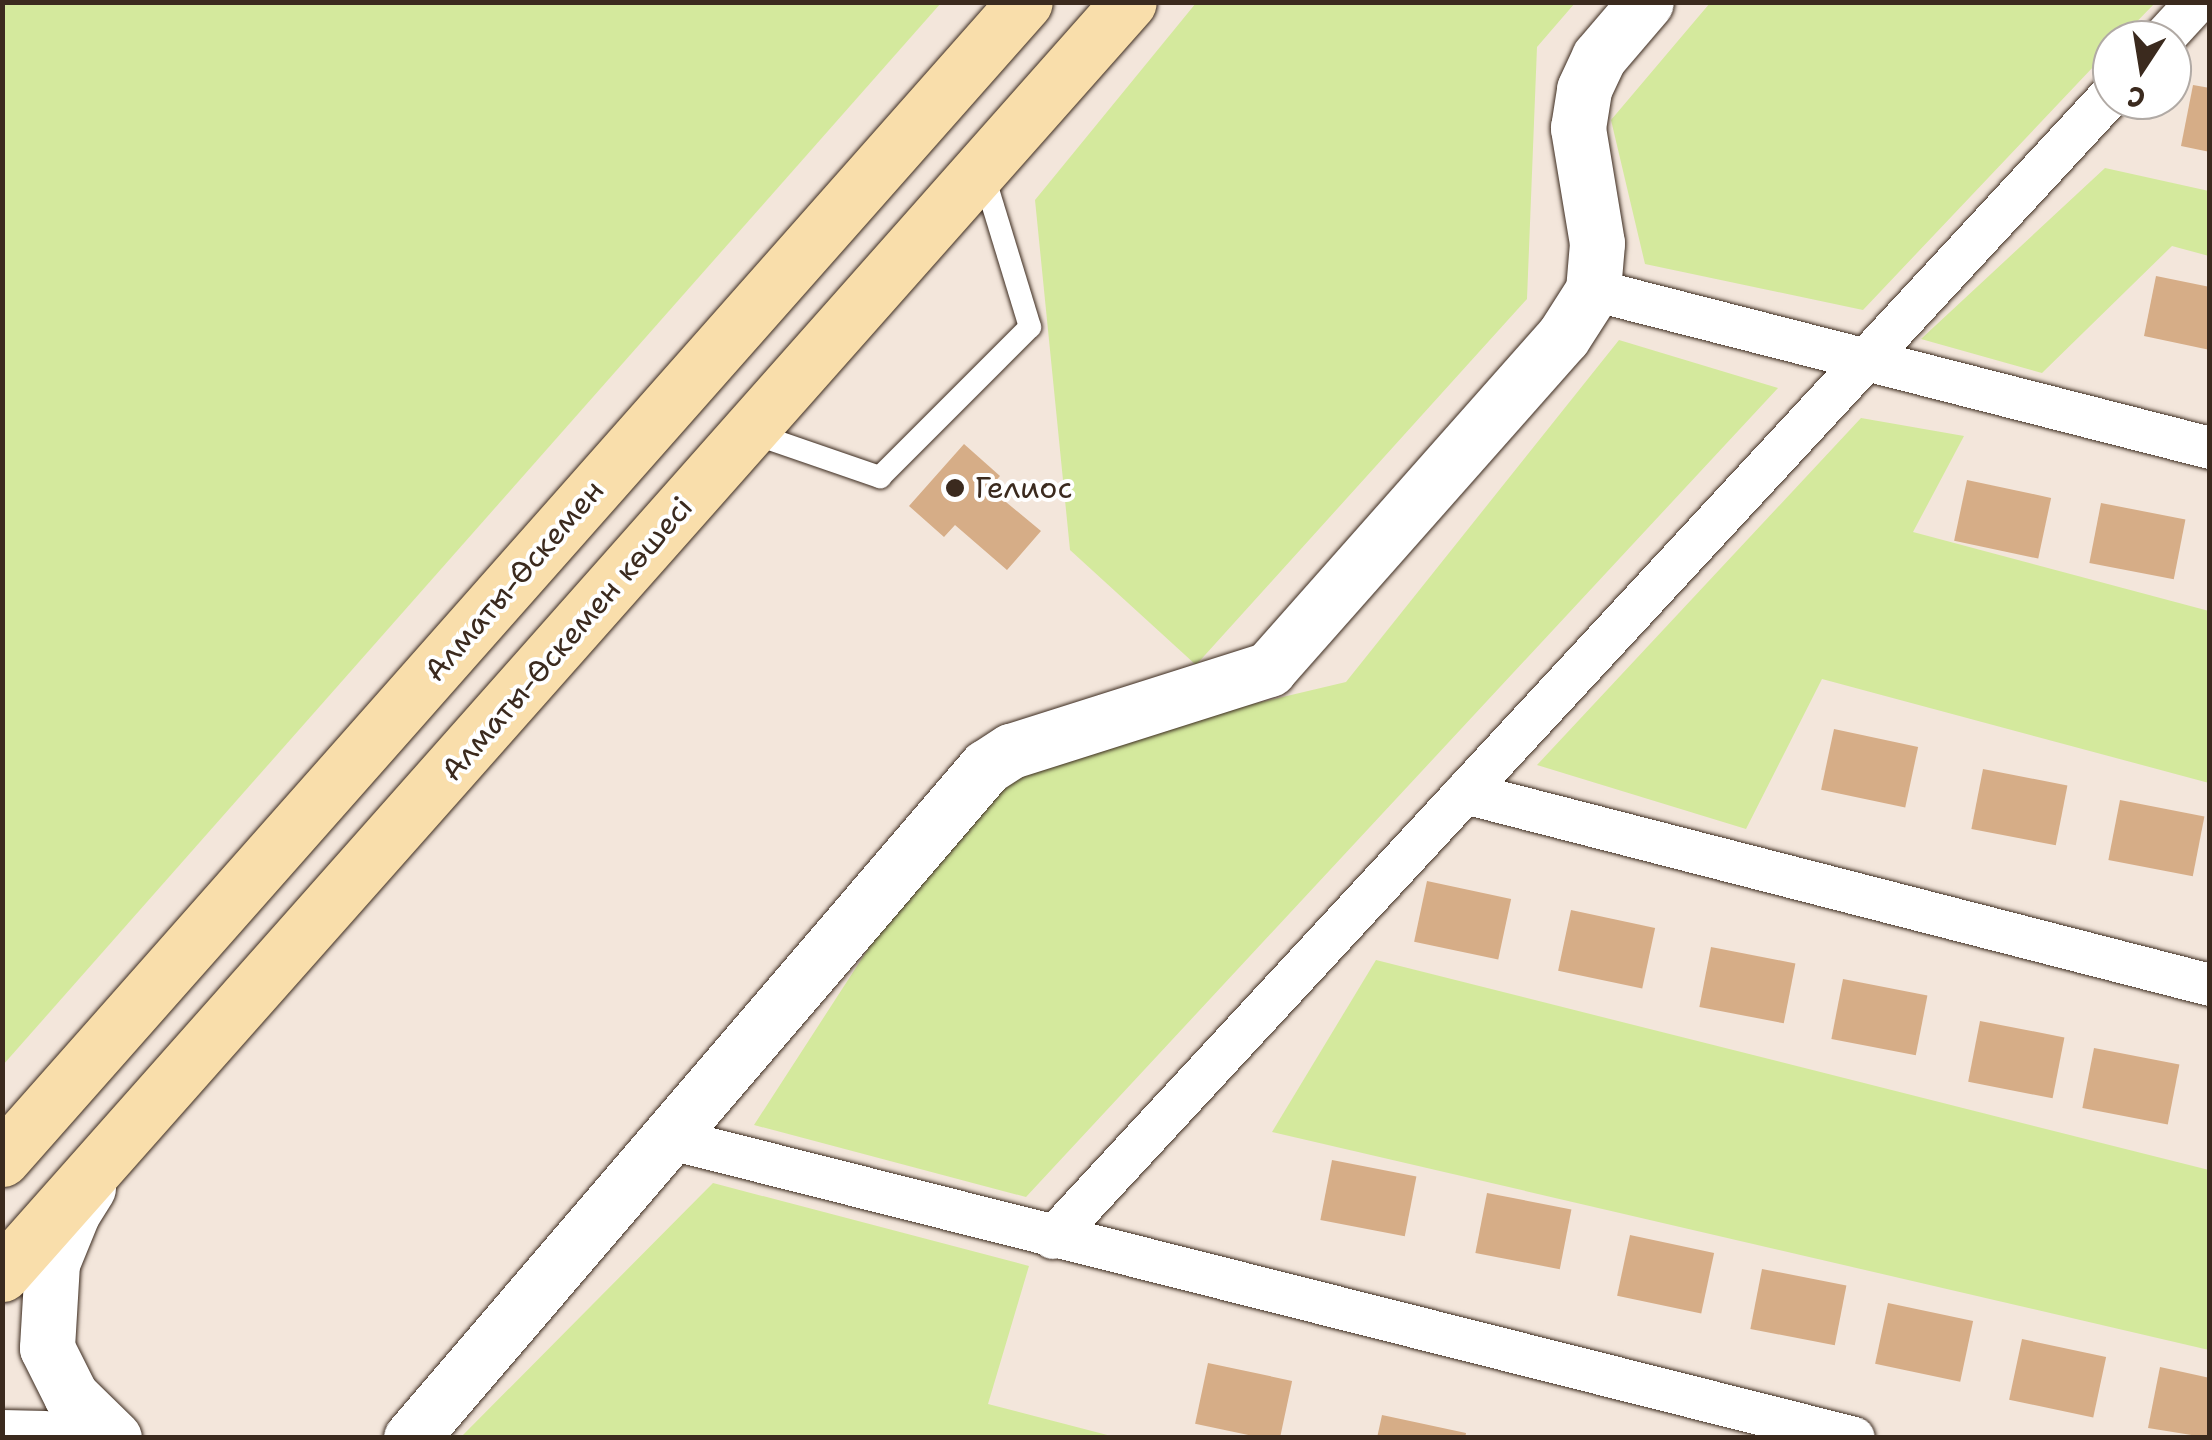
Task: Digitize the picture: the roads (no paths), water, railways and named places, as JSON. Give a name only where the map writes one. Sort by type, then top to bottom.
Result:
[{"type":"highway","name":"Алматы-Өскемен","points":[[2,1160],[1025,2]]},
{"type":"highway","name":"Алматы-Өскемен көшесі","points":[[2,1274],[108,1159],[1129,2]]},
{"type":"street","points":[[411,1438],[671,1139],[986,766],[1011,751],[1268,669],[1563,337],[1593,290],[1597,244],[1578,128],[1584,90],[1599,57],[1646,2]]},
{"type":"street","points":[[1053,1238],[2092,116]]},
{"type":"street","points":[[1593,290],[2210,448]]},
{"type":"street","points":[[1465,793],[2210,986]]},
{"type":"street","points":[[671,1139],[1854,1438]]},
{"type":"street","points":[[108,1159],[72,1214],[52,1262],[47,1348],[72,1396],[114,1438]]},
{"type":"street","points":[[2,1437],[45,1438]]},
{"type":"lane","points":[[749,432],[880,477],[1030,327],[982,170]]},
{"type":"place","name":"Гелиос","points":[[955,488]]}]
